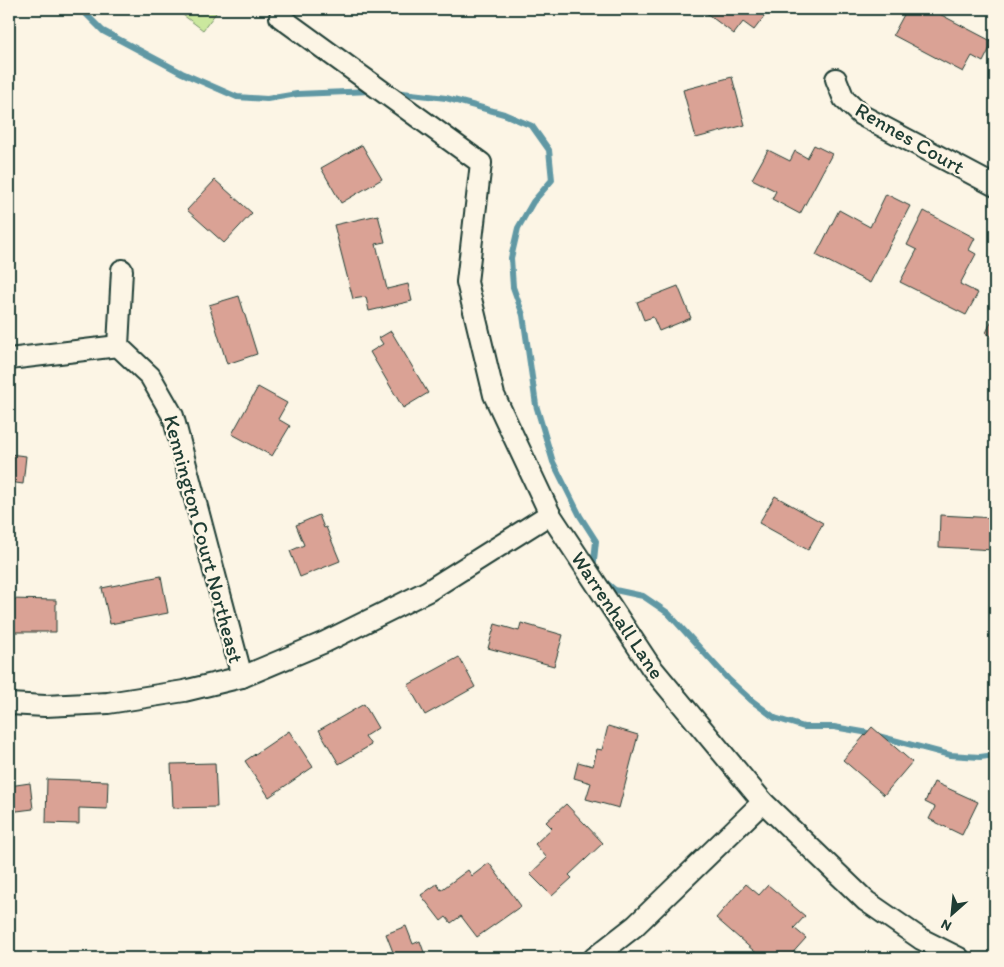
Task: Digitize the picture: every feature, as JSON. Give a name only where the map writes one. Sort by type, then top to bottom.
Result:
[{"type":"street","name":"Warrenhall Lane","points":[[280,18],[481,163],[468,282],[494,395],[550,514],[651,667],[763,802],[866,901],[920,939],[960,958]]},
{"type":"street","name":"Rennes Court","points":[[836,79],[844,98],[861,115],[995,186]]},
{"type":"street","points":[[9,359],[118,346],[122,270]]},
{"type":"street","name":"Kennington Court Northeast","points":[[118,346],[150,376],[173,416],[242,677]]},
{"type":"street","points":[[9,704],[45,706],[108,703],[184,691],[242,677],[325,642],[428,591],[550,514]]},
{"type":"street","points":[[594,958],[635,926],[763,802]]},
{"type":"green space","points":[[175,9],[219,9],[203,30]]},
{"type":"building","points":[[701,9],[770,9],[754,30],[743,22],[734,34]]},
{"type":"building","points":[[907,9],[916,12],[918,9],[930,9],[993,42],[983,62],[972,56],[963,72],[893,35]]},
{"type":"building","points":[[732,77],[745,125],[696,138],[683,90]]},
{"type":"building","points":[[362,145],[382,179],[341,203],[321,168]]},
{"type":"building","points":[[814,145],[832,154],[800,214],[772,199],[776,191],[752,179],[768,150],[790,161],[795,151],[807,158]]},
{"type":"building","points":[[215,180],[252,213],[224,243],[187,210]]},
{"type":"building","points":[[886,194],[910,206],[870,283],[816,255],[839,210],[870,227]]},
{"type":"building","points":[[924,211],[975,238],[969,250],[976,254],[960,284],[978,293],[966,315],[900,282],[917,250],[907,245]]},
{"type":"building","points":[[378,215],[385,242],[376,244],[387,289],[408,284],[412,301],[369,311],[366,297],[353,299],[334,225]]},
{"type":"building","points":[[678,286],[691,318],[659,331],[653,317],[644,320],[637,302]]},
{"type":"building","points":[[239,296],[257,354],[227,364],[209,305]]},
{"type":"building","points":[[995,313],[995,338],[986,333]]},
{"type":"building","points":[[391,331],[428,393],[403,408],[370,352],[383,344],[379,338]]},
{"type":"building","points":[[258,387],[287,403],[278,419],[290,426],[272,456],[232,434]]},
{"type":"building","points":[[9,454],[26,456],[23,484],[9,482]]},
{"type":"building","points":[[775,496],[823,523],[808,550],[759,523]]},
{"type":"building","points":[[319,515],[340,561],[300,577],[290,551],[304,545],[296,525]]},
{"type":"building","points":[[940,515],[995,518],[995,550],[939,547]]},
{"type":"building","points":[[161,576],[168,613],[110,624],[102,588]]},
{"type":"building","points":[[9,599],[56,600],[56,632],[9,632]]},
{"type":"building","points":[[521,623],[563,635],[554,666],[488,648],[495,624],[519,631]]},
{"type":"building","points":[[459,657],[475,687],[425,715],[408,685]]},
{"type":"building","points":[[364,704],[378,728],[365,736],[371,745],[339,764],[319,730]]},
{"type":"building","points":[[608,726],[638,735],[619,808],[586,799],[591,783],[574,778],[578,762],[593,766],[597,749],[602,750]]},
{"type":"building","points":[[872,727],[912,762],[884,795],[843,760]]},
{"type":"building","points":[[289,731],[313,767],[269,797],[245,761]]},
{"type":"building","points":[[215,763],[217,807],[173,808],[171,764]]},
{"type":"building","points":[[47,779],[108,781],[107,809],[79,808],[79,824],[46,823]]},
{"type":"building","points":[[934,782],[978,802],[962,835],[929,819],[935,807],[925,802]]},
{"type":"building","points":[[30,783],[33,809],[9,812],[9,786]]},
{"type":"building","points":[[566,804],[603,843],[569,875],[572,878],[552,896],[530,874],[547,858],[535,844],[552,828],[546,822]]},
{"type":"building","points":[[489,863],[521,906],[477,937],[461,916],[451,923],[446,917],[441,921],[421,895],[437,884],[441,890],[468,870],[472,876]]},
{"type":"building","points":[[746,884],[759,895],[768,885],[805,916],[794,928],[806,938],[788,958],[762,958],[716,918]]},
{"type":"building","points":[[406,926],[413,944],[420,941],[426,958],[378,958],[393,952],[386,934]]},
{"type":"waterway","points":[[81,9],[103,31],[182,73],[237,97],[267,99],[297,94],[372,91]]},
{"type":"waterway","points":[[394,92],[446,98],[504,114],[532,126],[549,150],[552,180],[533,202],[518,228],[511,258],[513,287],[523,315],[536,405],[553,462],[580,516],[596,541],[593,570]]},
{"type":"waterway","points":[[603,580],[615,590],[643,596],[668,613],[729,680],[775,718],[804,727],[834,727],[863,732],[950,755],[980,757],[995,755]]}]
